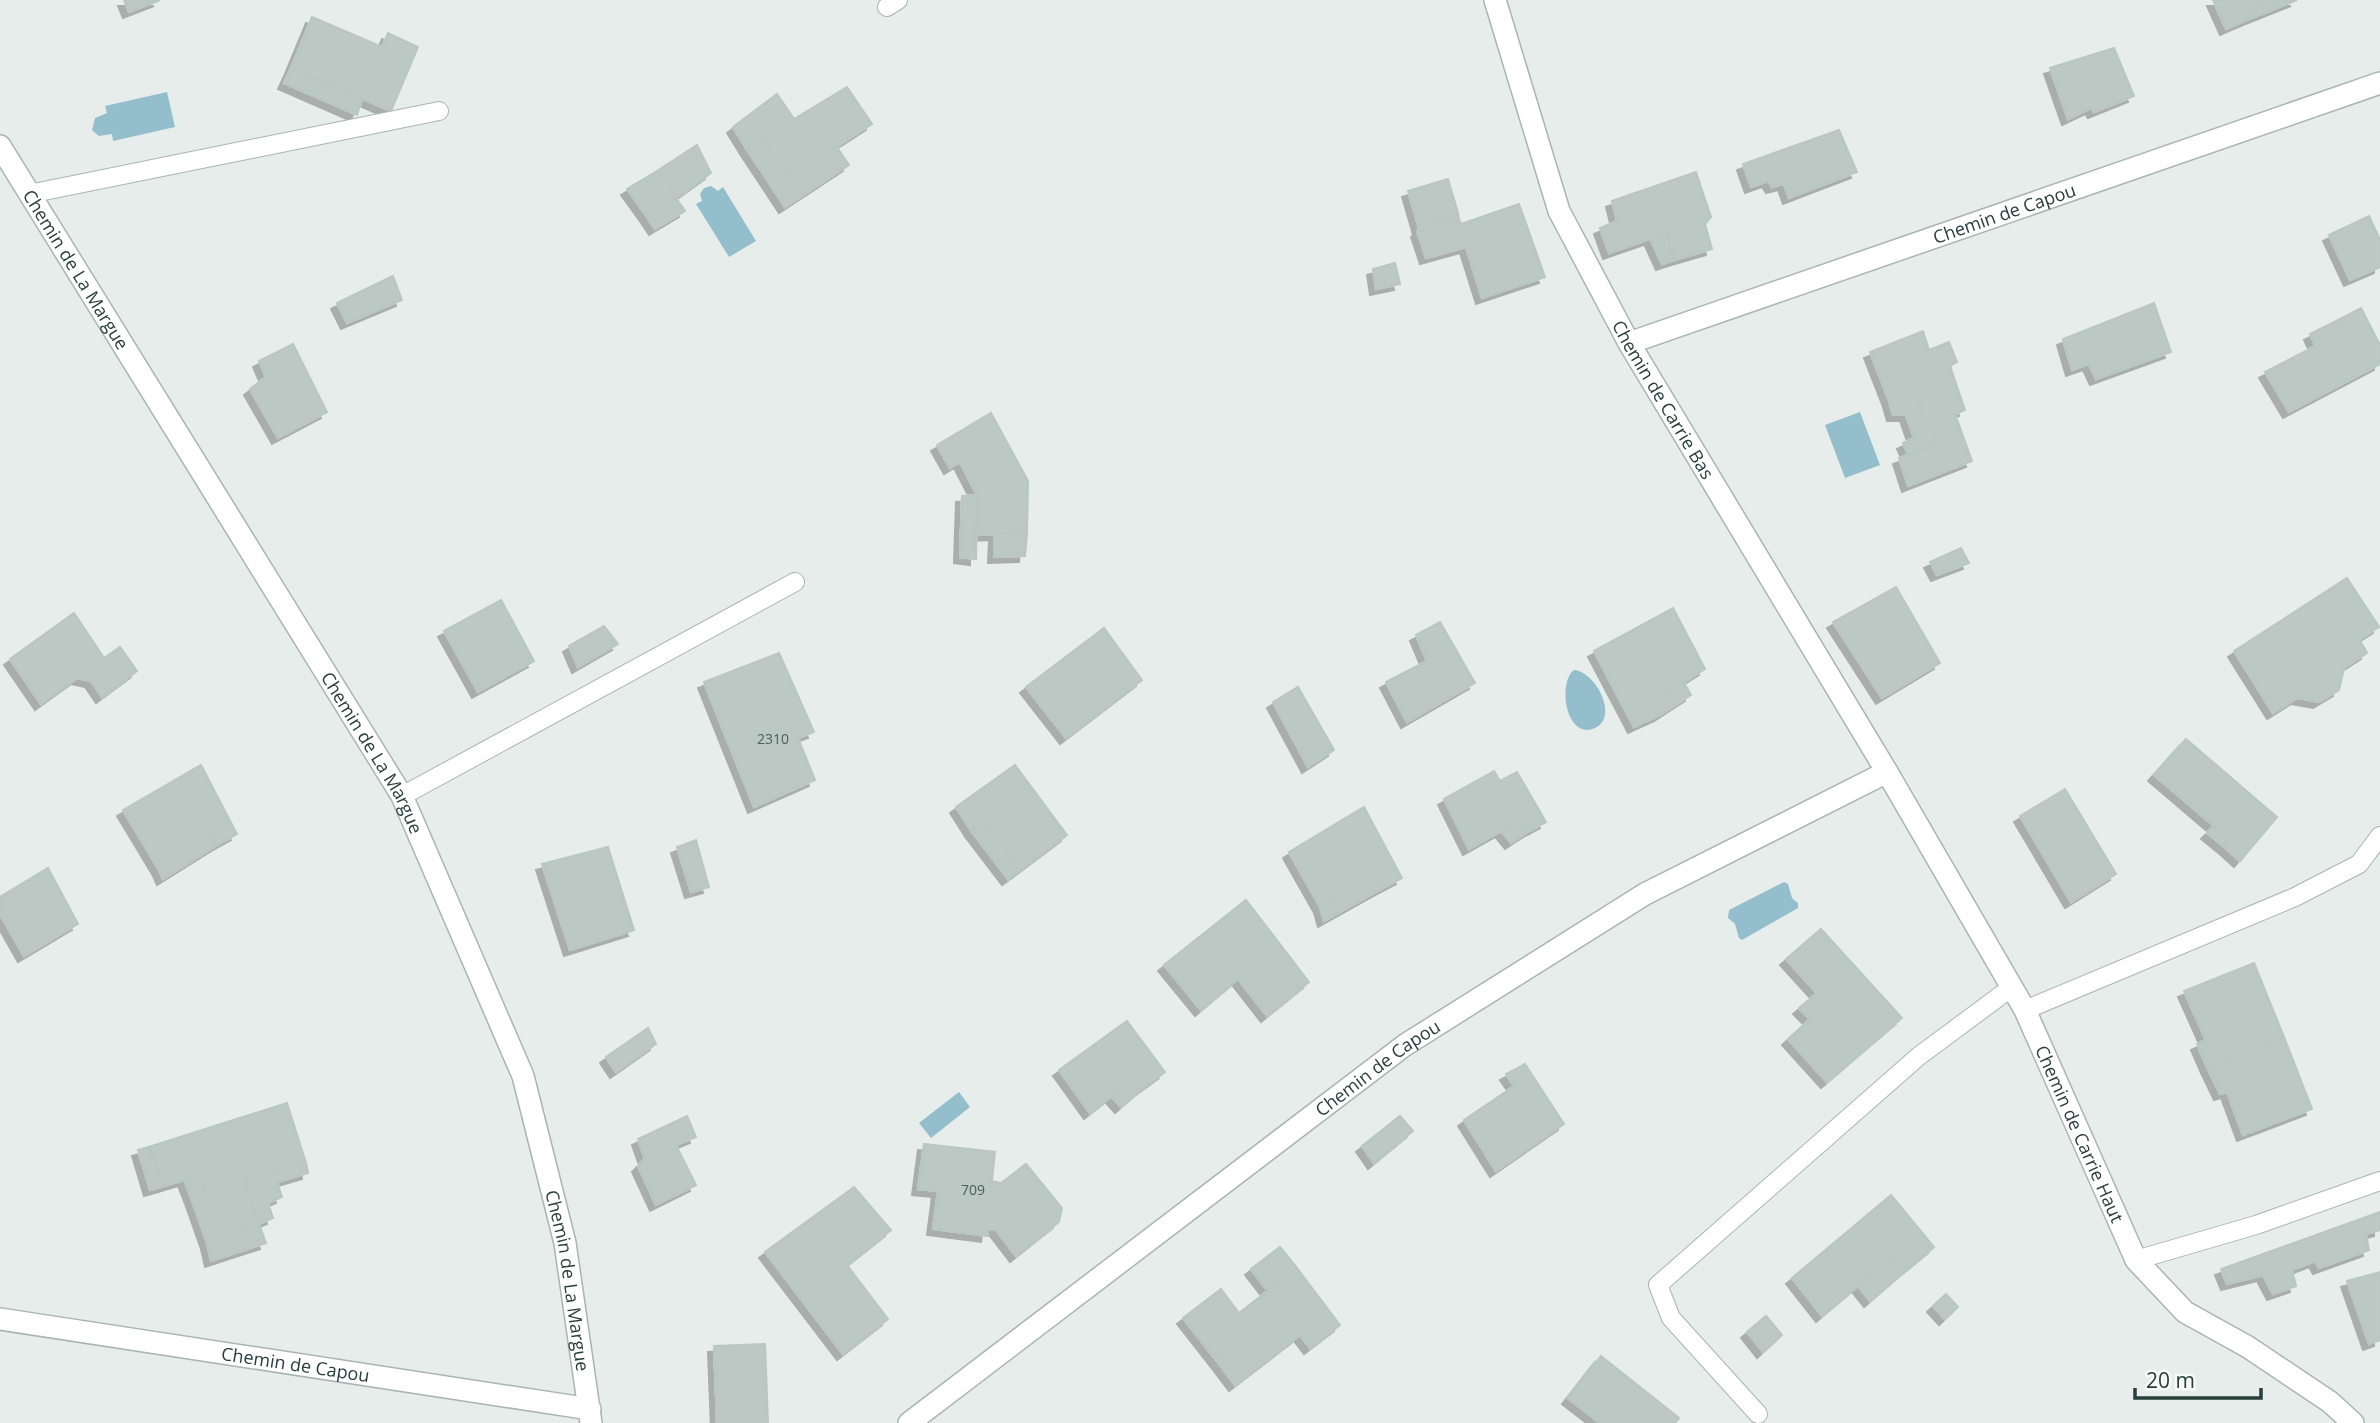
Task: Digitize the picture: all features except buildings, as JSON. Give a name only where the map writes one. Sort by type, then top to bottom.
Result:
[{"type":"street","name":"Chemin de Carrie Bas","points":[[1495,0],[1559,211],[1629,343],[1887,772]]},
{"type":"street","name":"Chemin de Capou","points":[[1629,343],[2380,83]]},
{"type":"street","name":"Chemin de La Margue","points":[[0,145],[402,796],[523,1076],[565,1243],[591,1416]]},
{"type":"street","name":"Chemin de Capou","points":[[909,1423],[1405,1045],[1645,894],[1887,772]]},
{"type":"street","name":"Chemin de Carrie Haut","points":[[1887,772],[2025,1010],[2136,1260],[2185,1312],[2248,1347],[2330,1402],[2353,1423]]},
{"type":"street","name":"Chemin de Capou","points":[[0,1319],[591,1416]]},
{"type":"lane","points":[[29,194],[439,111]]},
{"type":"lane","points":[[402,796],[795,582]]},
{"type":"lane","points":[[2025,1010],[2294,897],[2359,864],[2380,836]]},
{"type":"lane","points":[[1758,1414],[1671,1318],[1658,1285],[1919,1056],[2012,987]]},
{"type":"lane","points":[[2136,1260],[2256,1225],[2380,1181]]},
{"type":"water","points":[[167,92],[175,127],[113,141],[112,134],[99,136],[92,130],[95,118],[107,113],[105,106]]},
{"type":"water","points":[[711,186],[718,191],[723,187],[756,241],[729,257],[696,204],[702,201],[700,194],[704,188]]},
{"type":"water","points":[[1860,412],[1880,465],[1845,478],[1825,425]]},
{"type":"water","points":[[1574,670],[1590,678],[1602,696],[1605,715],[1595,728],[1585,730],[1577,726],[1567,709],[1566,686]]},
{"type":"water","points":[[1784,882],[1788,884],[1798,908],[1742,940],[1739,938],[1735,924],[1728,918],[1729,910]]},
{"type":"water","points":[[959,1092],[970,1107],[931,1138],[919,1123]]}]
